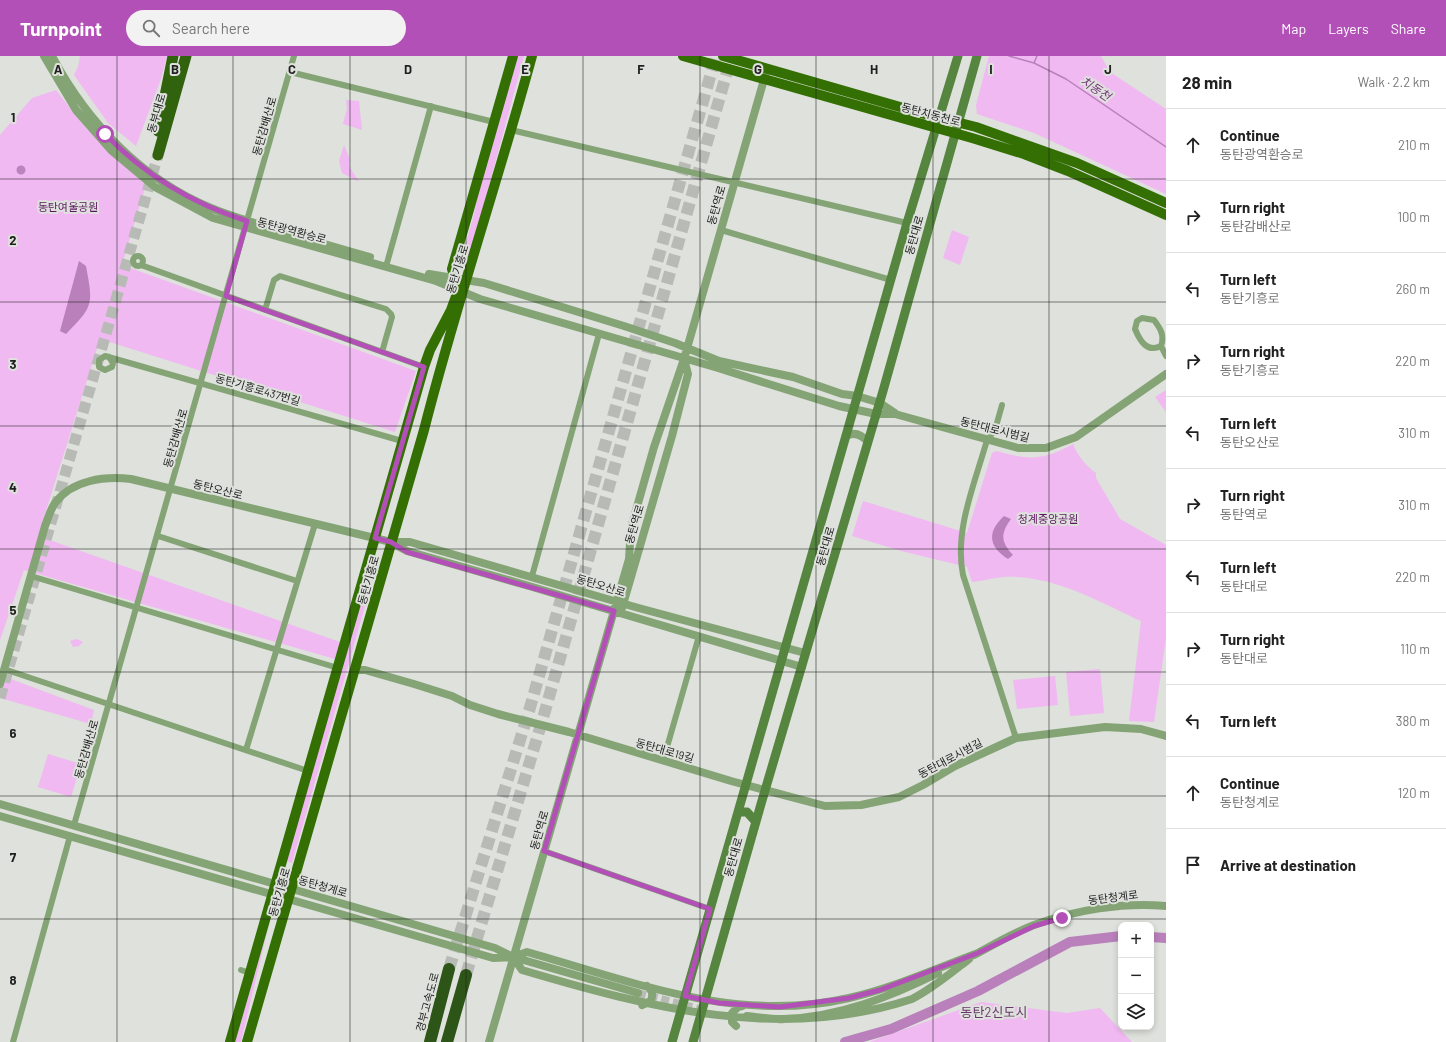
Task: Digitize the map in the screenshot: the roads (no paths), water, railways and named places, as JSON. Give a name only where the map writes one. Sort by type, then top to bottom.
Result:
[{"type":"highway","points":[[158,131],[173,56]]},
{"type":"highway","name":"동부대로","points":[[179,56],[158,131],[155,153],[170,111],[186,56]]},
{"type":"highway","points":[[170,111],[182,84],[191,56]]},
{"type":"highway","name":"경부고속도로","points":[[430,1042],[449,970]]},
{"type":"highway","points":[[447,1042],[466,975]]},
{"type":"main road","name":"동탄기흥로","points":[[247,1042],[424,430],[460,292],[452,269],[513,56]]},
{"type":"main road","name":"동탄기흥로","points":[[230,1042],[245,971],[263,925],[272,895],[424,367],[430,350],[467,279],[532,56]]},
{"type":"main road","name":"동탄치동천로","points":[[683,56],[1024,154],[1068,171],[1166,215]]},
{"type":"main road","name":"동탄치동천로","points":[[724,56],[958,122],[1050,152],[1166,203]]},
{"type":"main road","name":"동탄대로","points":[[672,1042],[907,223],[958,56]]},
{"type":"main road","name":"동탄대로","points":[[694,1040],[765,791],[880,403],[977,56]]},
{"type":"main road","points":[[457,252],[464,261],[473,259]]},
{"type":"main road","points":[[738,812],[747,812],[756,822]]},
{"type":"main road","points":[[263,925],[268,922],[273,923],[277,925],[280,930]]},
{"type":"street","name":"동탄광역환승로","points":[[44,56],[76,110],[100,139],[127,165],[155,187],[213,218],[246,225],[438,276],[455,277],[484,283],[624,326],[687,348]]},
{"type":"street","name":"동탄광역환승로","points":[[52,56],[69,87],[92,118],[132,159],[167,184],[194,200],[246,225],[436,281],[480,299],[599,334]]},
{"type":"street","name":"동탄감배산로","points":[[74,825],[158,536],[294,56]]},
{"type":"street","name":"동탄역로","points":[[620,602],[629,559],[631,528],[654,447],[684,359],[767,68]]},
{"type":"street","points":[[290,72],[494,122]]},
{"type":"street","points":[[387,262],[431,106]]},
{"type":"street","points":[[511,130],[907,223]]},
{"type":"street","points":[[721,230],[891,280]]},
{"type":"street","points":[[141,265],[424,367]]},
{"type":"street","points":[[265,310],[274,280],[280,276],[386,309],[392,314],[392,317],[382,352]]},
{"type":"street","points":[[1161,346],[1151,349],[1146,347],[1135,329],[1137,322],[1142,318],[1154,320],[1163,335],[1161,346],[1166,356]]},
{"type":"street","points":[[532,576],[599,334],[702,364],[718,365],[792,377],[842,394],[858,396],[880,403]]},
{"type":"street","points":[[687,348],[718,365]]},
{"type":"street","points":[[102,357],[109,357],[113,363],[112,367],[105,370],[99,367],[98,360],[102,357]]},
{"type":"street","name":"동탄기흥로437번길","points":[[109,357],[402,441]]},
{"type":"street","name":"동탄역로","points":[[489,1042],[610,625],[617,612],[670,443],[679,403],[688,374],[684,359]]},
{"type":"street","points":[[113,363],[131,363]]},
{"type":"street","name":"동탄대로시범길","points":[[718,365],[854,410],[876,414],[895,414],[1026,450],[1046,448],[1076,437],[1166,374]]},
{"type":"street","points":[[670,400],[679,403]]},
{"type":"street","name":"동탄대로시범길","points":[[880,403],[895,414]]},
{"type":"street","points":[[1002,405],[995,430],[987,440],[961,533],[961,566],[1016,738]]},
{"type":"street","points":[[846,436],[856,434],[863,436],[868,442]]},
{"type":"street","name":"동탄오산로","points":[[0,684],[50,513],[55,503],[68,492],[92,480],[117,477],[171,488],[391,542],[410,542],[806,653]]},
{"type":"street","points":[[246,750],[315,524]]},
{"type":"street","points":[[158,536],[297,581]]},
{"type":"street","name":"동탄오산로","points":[[391,542],[407,552],[802,666]]},
{"type":"street","points":[[31,576],[338,668]]},
{"type":"street","points":[[663,761],[700,636]]},
{"type":"street","points":[[753,653],[758,649],[757,640]]},
{"type":"street","points":[[4,670],[308,771]]},
{"type":"street","name":"동탄대로19길","points":[[355,670],[363,675],[436,695],[471,710],[510,723],[566,738],[578,736],[746,785]]},
{"type":"street","name":"동탄대로시범길","points":[[746,785],[825,806],[861,805],[899,797],[955,766],[1016,738],[1104,727],[1141,729],[1166,736]]},
{"type":"street","name":"동탄청계로","points":[[0,804],[495,948],[513,957],[638,993]]},
{"type":"street","points":[[0,816],[493,958],[513,957],[528,952],[668,992],[719,1003],[743,1006],[780,1007],[849,998],[880,990],[978,953]]},
{"type":"street","points":[[13,1042],[70,836]]},
{"type":"street","points":[[544,851],[710,909]]},
{"type":"street","name":"동탄청계로","points":[[747,1016],[783,1019],[835,1012],[867,1004],[898,993],[1034,926],[1093,909],[1136,904],[1166,906]]},
{"type":"street","points":[[809,1027],[863,1017],[888,1009],[913,998],[942,980],[978,953]]},
{"type":"street","points":[[513,957],[522,970],[679,1015],[739,1026],[732,1022],[732,1012],[738,1007],[743,1006]]},
{"type":"street","points":[[642,1005],[651,1000],[653,995],[651,990],[646,985]]},
{"type":"street","points":[[755,1027],[782,1028]]},
{"type":"waterway","name":"치동천","points":[[1009,56],[1034,63],[1066,79],[1166,147]]},
{"type":"waterway","name":"치동천","points":[[1034,63],[1037,56]]},
{"type":"waterway","points":[[845,1042],[891,1029],[978,991],[1070,942],[1118,936]]},
{"type":"waterway","points":[[1154,937],[1166,938]]},
{"type":"tunnel","points":[[449,969],[529,711],[716,56]]},
{"type":"tunnel","points":[[466,975],[543,718],[731,58]]},
{"type":"tunnel","points":[[0,698],[158,155]]},
{"type":"tunnel","points":[[638,993],[699,1009]]},
{"type":"district","name":"동탄2신도시","points":[[994,1012]]},
{"type":"park label","name":"동탄여울공원","points":[[68,206]]},
{"type":"park label","name":"청계중앙공원","points":[[1048,518]]}]
